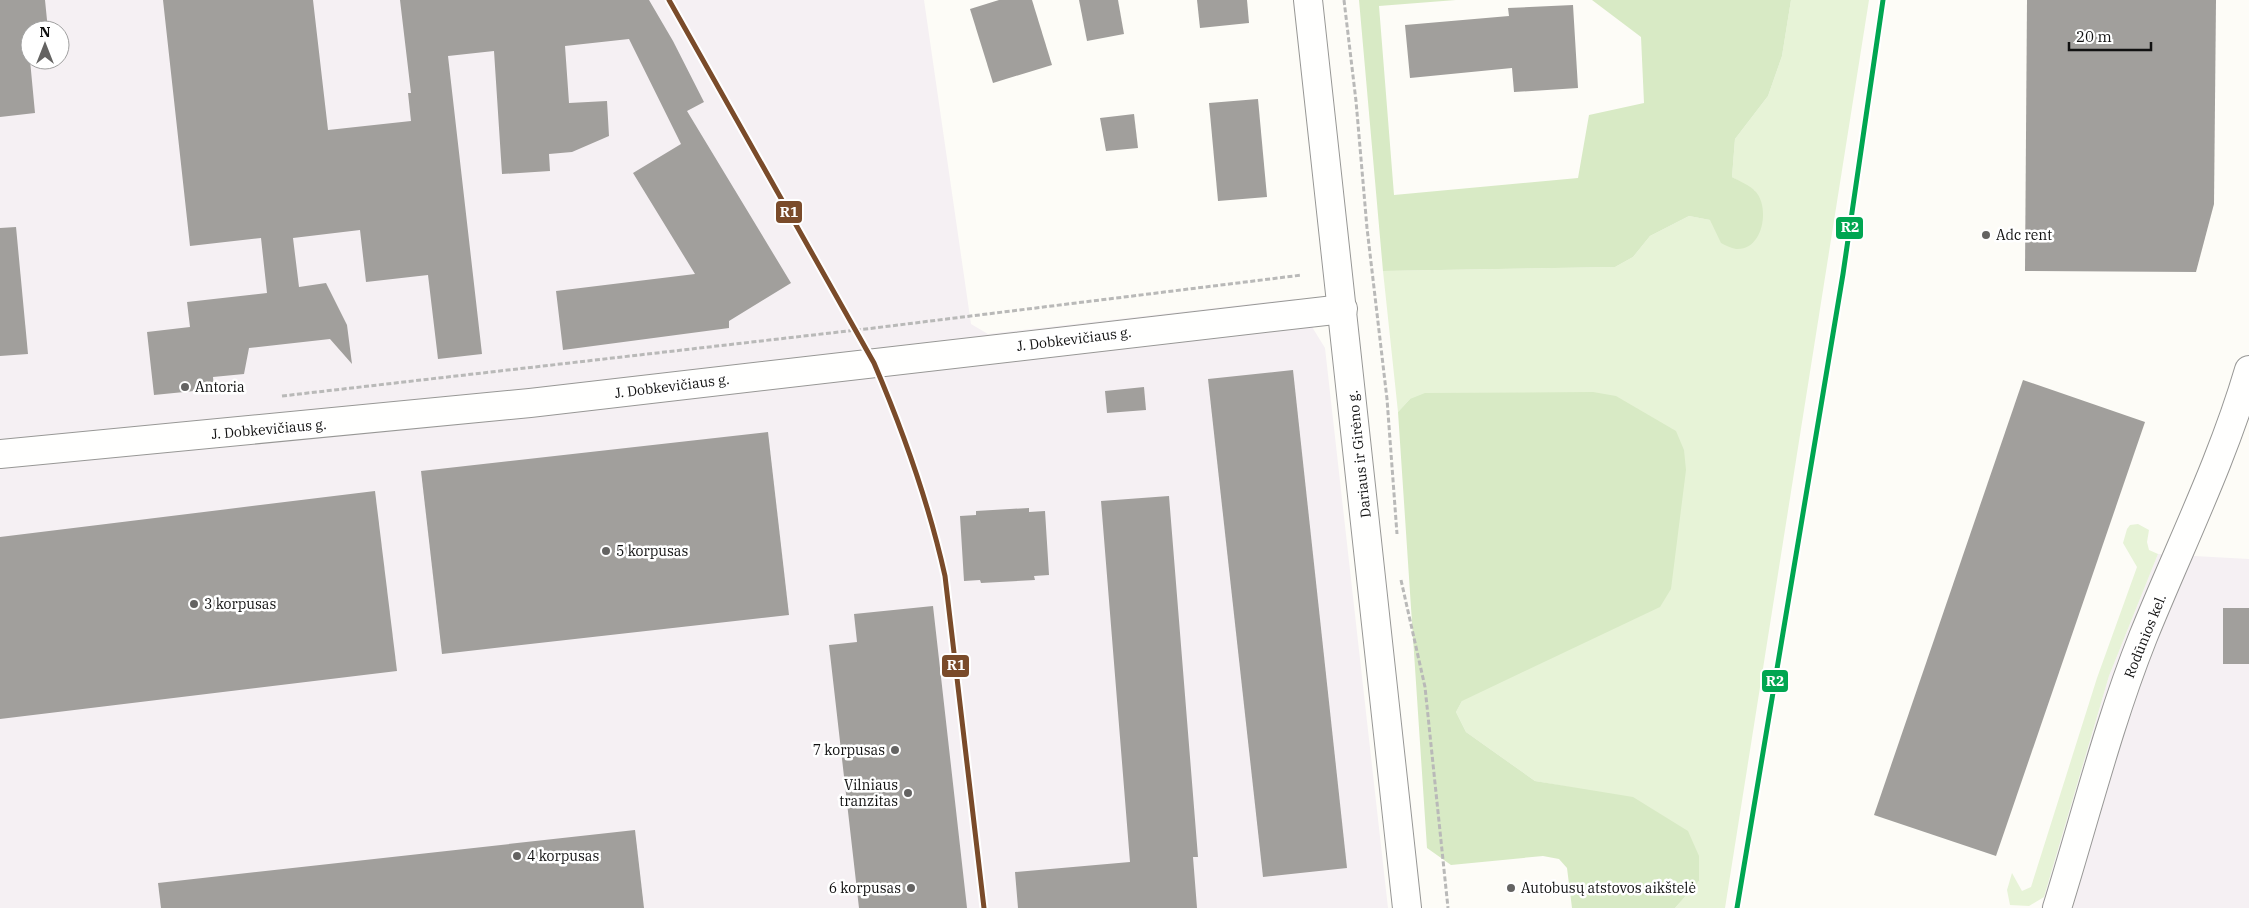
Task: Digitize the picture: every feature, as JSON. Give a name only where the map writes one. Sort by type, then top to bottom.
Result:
[{"type":"street","name":"Dariaus ir Girėno g.","points":[[1308,0],[1343,309],[1406,908]]},
{"type":"street","name":"J. Dobkevičiaus g.","points":[[0,454],[520,404],[1343,309]]},
{"type":"street","name":"Rodūnios kel.","points":[[2057,908],[2124,688],[2144,636],[2215,470],[2249,370]]},
{"type":"path","points":[[1344,0],[1356,101],[1367,228],[1387,399],[1397,542]]},
{"type":"path","points":[[275,397],[874,328],[1302,275]]},
{"type":"path","points":[[1399,571],[1425,687],[1448,908]]},
{"type":"shaded area","points":[[0,0],[924,0],[971,324],[988,334],[1295,299],[1325,348],[1388,908],[0,908]]},
{"type":"shaded area","points":[[2158,554],[2249,559],[2249,908],[2041,908],[2109,676]]},
{"type":"green space","points":[[1359,0],[1456,0],[1379,6],[1394,195],[1578,178],[1589,115],[1644,103],[1641,37],[1592,0],[1791,0],[1782,56],[1768,96],[1735,139],[1732,177],[1751,187],[1760,199],[1763,208],[1763,218],[1758,236],[1745,248],[1734,249],[1721,243],[1710,220],[1689,216],[1650,236],[1633,257],[1615,267],[1383,271]]},
{"type":"green space","points":[[1791,0],[1869,0],[1725,908],[1675,908],[1699,881],[1574,788],[1535,781],[1466,732],[1456,712],[1462,701],[1410,399],[1398,412],[1383,271],[1615,267],[1633,257],[1650,236],[1689,216],[1710,220],[1755,191],[1732,177],[1735,139],[1768,96],[1782,56]]},
{"type":"green space","points":[[1593,392],[1616,396],[1676,431],[1684,450],[1686,470],[1671,589],[1660,607],[1462,701],[1456,712],[1466,732],[1535,781],[1633,797],[1688,831],[1699,856],[1699,881],[1675,908],[1572,908],[1567,868],[1559,859],[1543,856],[1451,865],[1427,848],[1398,412],[1410,399],[1425,393]]},
{"type":"green space","points":[[2138,524],[2149,530],[2147,542],[2149,550],[2158,554],[2109,676],[2044,897],[2029,906],[2010,905],[2007,890],[2012,873],[2022,891],[2031,887],[2097,678],[2137,567],[2123,543],[2130,525]]},
{"type":"building","points":[[0,0],[45,0],[47,20],[20,20],[20,70],[31,70],[35,113],[0,117]]},
{"type":"building","points":[[163,0],[313,0],[328,130],[411,121],[408,93],[411,93],[400,0],[649,0],[673,41],[704,102],[687,111],[791,283],[729,321],[729,328],[563,350],[556,291],[695,274],[633,173],[681,144],[629,39],[565,46],[569,103],[607,101],[609,136],[572,152],[549,154],[550,171],[502,174],[494,51],[448,56],[482,354],[438,359],[428,275],[366,282],[360,230],[293,238],[299,287],[326,283],[347,325],[352,364],[330,339],[249,348],[244,374],[213,377],[214,389],[154,395],[147,332],[190,327],[187,302],[267,293],[261,238],[190,246]]},
{"type":"building","points":[[999,0],[1032,0],[1052,65],[993,83],[970,9]]},
{"type":"building","points":[[1079,0],[1118,0],[1124,34],[1087,41]]},
{"type":"building","points":[[1197,0],[1247,0],[1249,23],[1200,28]]},
{"type":"building","points":[[2027,0],[2216,0],[2214,204],[2196,272],[2025,271]]},
{"type":"building","points":[[1573,5],[1578,88],[1514,92],[1512,68],[1410,78],[1405,25],[1509,16],[1508,8]]},
{"type":"building","points":[[1258,99],[1267,197],[1218,201],[1209,103]]},
{"type":"building","points":[[1134,114],[1138,148],[1106,151],[1100,118]]},
{"type":"building","points":[[16,227],[28,354],[0,356],[0,228]]},
{"type":"building","points":[[1293,370],[1347,868],[1263,877],[1208,379]]},
{"type":"building","points":[[2023,380],[2145,422],[1996,856],[1874,815]]},
{"type":"building","points":[[1144,387],[1146,410],[1107,413],[1105,391]]},
{"type":"building","name":"5 korpusas","points":[[768,432],[789,615],[442,654],[421,471]]},
{"type":"building","name":"3 korpusas","points":[[375,491],[397,671],[0,719],[0,537]]},
{"type":"building","points":[[1169,496],[1198,857],[1193,857],[1197,908],[1018,908],[1015,872],[1130,862],[1101,501]]},
{"type":"building","points":[[1029,508],[1029,512],[1045,511],[1049,575],[1034,576],[1035,580],[981,583],[980,580],[964,581],[960,516],[976,515],[976,511]]},
{"type":"building","name":"7 korpusas","points":[[933,606],[967,908],[859,908],[829,645],[857,642],[854,614]]},
{"type":"building","points":[[2223,608],[2249,608],[2249,664],[2223,664]]},
{"type":"building","name":"4 korpusas","points":[[635,830],[644,908],[161,908],[158,883]]},
{"type":"railway","points":[[669,0],[874,363],[914,468],[939,549],[945,576],[984,908]]},
{"type":"railway","points":[[1737,908],[1843,274]]},
{"type":"transit line","name":"R1","points":[[669,0],[874,363],[914,468],[939,549],[945,576],[984,908]]},
{"type":"transit line","name":"R2","points":[[1737,908],[1843,274],[1883,0]]},
{"type":"place","name":"Adc rent","points":[[1986,235]]},
{"type":"place","name":"Antoria","points":[[185,387]]},
{"type":"place","name":"5 korpusas","points":[[606,551]]},
{"type":"place","name":"3 korpusas","points":[[194,604]]},
{"type":"place","name":"7 korpusas","points":[[895,750]]},
{"type":"place","name":"Vilniaus tranzitas","points":[[908,793]]},
{"type":"place","name":"4 korpusas","points":[[517,856]]},
{"type":"place","name":"6 korpusas","points":[[911,888]]},
{"type":"place","name":"Autobusų atstovos aikštelė","points":[[1511,888]]}]
